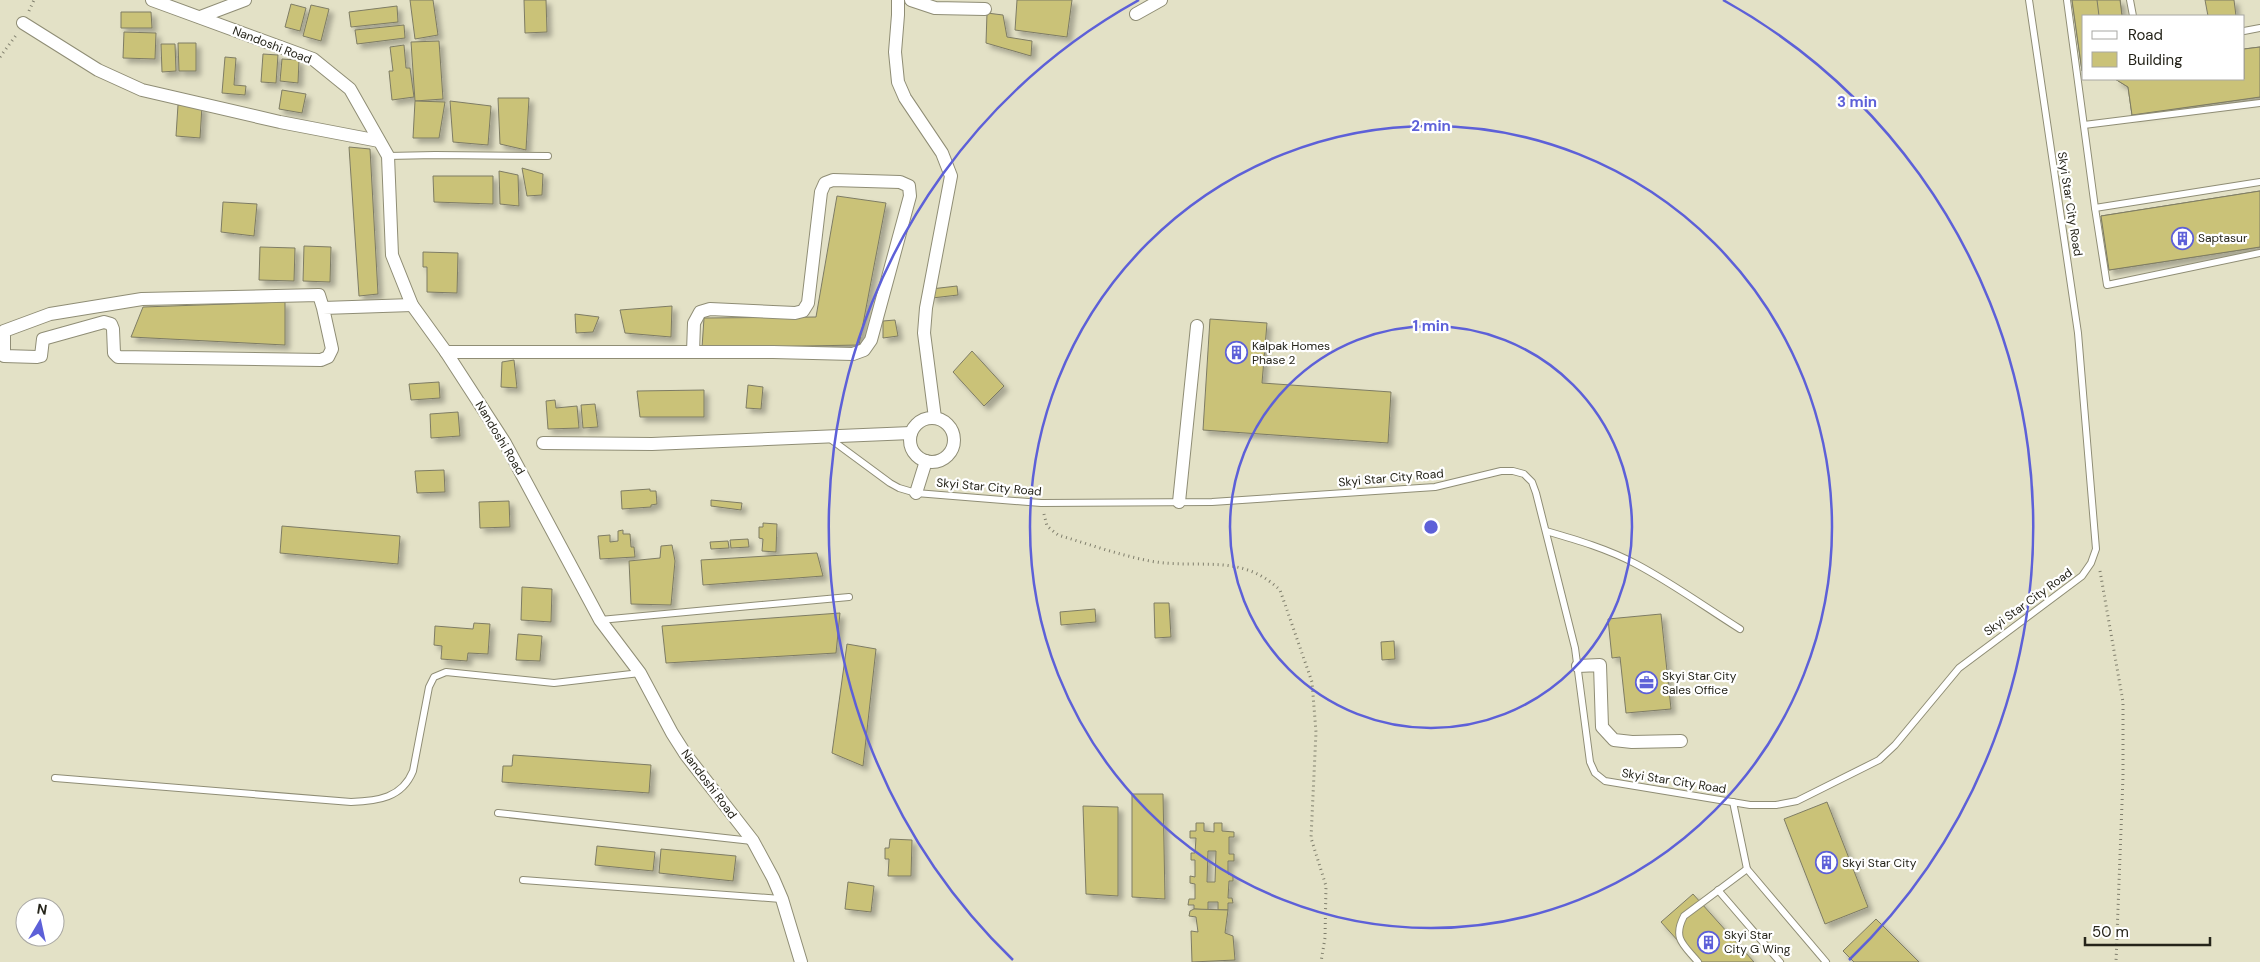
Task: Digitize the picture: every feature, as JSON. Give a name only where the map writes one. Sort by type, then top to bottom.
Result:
[{"type":"street","name":"Nandoshi Road","points":[[152,0],[313,59],[350,88],[388,156],[392,255],[412,305],[446,352],[505,443],[600,620],[640,673],[686,755],[753,841],[782,899],[801,962]]},
{"type":"street","points":[[200,17],[245,0]]},
{"type":"street","points":[[898,0],[895,52],[898,82],[905,98],[942,154],[951,176],[924,325],[935,418]]},
{"type":"street","points":[[911,0],[935,8],[985,8]]},
{"type":"street","points":[[1136,14],[1161,0]]},
{"type":"street","points":[[23,23],[98,70],[142,90],[280,122],[379,141]]},
{"type":"street","points":[[446,352],[853,354],[864,350],[871,340],[910,196],[909,186],[900,182],[833,180],[825,184],[821,192],[808,303],[803,311],[795,313],[710,309],[700,312],[694,323],[693,352]]},
{"type":"street","points":[[318,295],[323,308],[332,349],[328,357],[320,360],[118,357],[114,353],[113,329],[111,324],[104,322],[44,339],[41,356],[4,356],[2,352],[4,331],[50,314],[96,305],[142,299],[318,295]]},
{"type":"street","points":[[323,308],[412,305]]},
{"type":"street","points":[[1179,502],[1197,326]]},
{"type":"street","points":[[935,418],[942,420],[952,431],[954,446],[946,457],[933,462],[926,461],[920,458],[911,447],[911,433],[920,421],[935,418]]},
{"type":"street","points":[[543,443],[652,444],[911,433]]},
{"type":"street","points":[[916,493],[926,461]]},
{"type":"street","points":[[1578,666],[1600,665],[1602,726],[1614,740],[1681,741]]},
{"type":"lane","name":"Skyi Star City Road","points":[[828,437],[899,488],[916,493],[1041,503],[1179,502],[1309,496],[1435,487],[1501,471],[1513,471],[1524,474],[1532,482],[1570,625],[1578,666],[1590,762],[1595,773],[1606,781],[1733,802],[1776,806],[1797,802],[1879,760],[1895,745],[1959,668],[2082,576],[2096,548],[2079,339],[2029,0]]},
{"type":"lane","points":[[2067,0],[2107,285],[2260,253]]},
{"type":"lane","points":[[2130,0],[2133,15]]},
{"type":"lane","points":[[2245,30],[2260,28]]},
{"type":"lane","points":[[2084,125],[2260,103]]},
{"type":"lane","points":[[388,156],[548,156]]},
{"type":"lane","points":[[2095,208],[2260,182]]},
{"type":"lane","points":[[1546,531],[1586,543],[1635,564],[1686,593],[1740,629]]},
{"type":"lane","points":[[600,620],[849,597]]},
{"type":"lane","points":[[55,778],[341,802],[366,801],[399,792],[408,784],[413,770],[428,687],[434,677],[446,672],[554,683],[640,673]]},
{"type":"lane","points":[[1733,802],[1747,869],[1826,962]]},
{"type":"lane","points":[[498,813],[753,841]]},
{"type":"lane","points":[[1698,962],[1680,940],[1678,927],[1684,916],[1747,869]]},
{"type":"lane","points":[[523,880],[782,899]]},
{"type":"lane","points":[[1718,890],[1780,962]]},
{"type":"path","points":[[1041,503],[1047,526],[1058,535],[1150,561],[1242,567],[1272,582],[1280,590],[1312,682],[1316,732],[1311,838],[1326,886],[1325,938],[1321,962]]},
{"type":"path","points":[[2096,548],[2123,702],[2123,777],[2116,962]]},
{"type":"building","points":[[410,0],[433,0],[438,35],[415,39]]},
{"type":"building","points":[[524,0],[546,0],[547,32],[525,33]]},
{"type":"building","points":[[1017,0],[1072,0],[1067,37],[1015,30]]},
{"type":"building","points":[[2072,0],[2094,0],[2089,1],[2091,15],[2082,15],[2082,71]]},
{"type":"building","points":[[2072,0],[2120,0],[2122,15],[2082,15],[2082,71]]},
{"type":"building","points":[[2097,0],[2120,0],[2122,15],[2099,15]]},
{"type":"building","points":[[2205,0],[2234,0],[2236,15],[2208,15]]},
{"type":"building","points":[[291,4],[306,8],[300,31],[285,27]]},
{"type":"building","points":[[311,5],[329,9],[321,41],[303,36]]},
{"type":"building","points":[[397,6],[398,22],[351,27],[349,12]]},
{"type":"building","points":[[121,12],[151,12],[152,28],[121,28]]},
{"type":"building","points":[[987,13],[1003,15],[1007,37],[1032,41],[1031,56],[986,43]]},
{"type":"building","points":[[404,25],[405,38],[357,44],[355,30]]},
{"type":"building","points":[[124,32],[156,33],[155,59],[123,58]]},
{"type":"building","points":[[439,41],[443,99],[415,101],[411,42]]},
{"type":"building","points":[[178,43],[196,43],[196,71],[179,71]]},
{"type":"building","points":[[161,44],[175,44],[176,71],[162,72]]},
{"type":"building","points":[[404,45],[406,68],[410,68],[414,97],[392,100],[389,71],[393,71],[390,47]]},
{"type":"building","points":[[2260,47],[2260,97],[2132,115],[2128,87],[2117,80],[2191,80],[2192,85],[2212,82],[2211,80],[2245,80],[2245,49]]},
{"type":"building","points":[[2260,47],[2260,97],[2132,115],[2128,87],[2117,80],[2245,80],[2245,49]]},
{"type":"building","points":[[263,54],[278,55],[276,83],[261,82]]},
{"type":"building","points":[[225,57],[236,58],[234,85],[246,86],[245,95],[222,93]]},
{"type":"building","points":[[282,59],[299,60],[298,83],[280,81]]},
{"type":"building","points":[[282,90],[306,94],[302,113],[279,109]]},
{"type":"building","points":[[498,98],[529,98],[526,150],[500,144]]},
{"type":"building","points":[[415,101],[445,102],[439,138],[413,138]]},
{"type":"building","points":[[450,101],[491,106],[488,145],[453,142]]},
{"type":"building","points":[[178,105],[202,106],[200,138],[176,136]]},
{"type":"building","points":[[349,147],[370,149],[378,294],[359,296]]},
{"type":"building","points":[[522,168],[543,174],[542,195],[527,196]]},
{"type":"building","points":[[499,171],[518,175],[519,206],[500,204]]},
{"type":"building","points":[[433,176],[493,176],[493,204],[434,202]]},
{"type":"building","name":"Saptasur","points":[[2260,191],[2260,247],[2109,270],[2101,216]],"holes":[[[2234,218],[2235,226],[2211,229],[2210,221]]]},
{"type":"building","name":"Saptasur","points":[[2260,191],[2260,247],[2109,270],[2101,216]]},
{"type":"building","points":[[837,196],[886,203],[859,345],[702,348],[704,318],[816,317]]},
{"type":"building","points":[[223,202],[257,204],[254,236],[221,232]]},
{"type":"building","points":[[304,246],[331,247],[330,282],[303,281]]},
{"type":"building","points":[[260,247],[295,248],[294,281],[259,280]]},
{"type":"building","points":[[423,252],[458,253],[457,293],[427,292],[427,267],[423,267]]},
{"type":"building","points":[[957,286],[958,295],[932,298],[931,289]]},
{"type":"building","points":[[285,302],[285,345],[131,337],[143,307]]},
{"type":"building","points":[[672,306],[671,337],[625,333],[620,310]]},
{"type":"building","points":[[575,314],[599,317],[593,332],[576,333]]},
{"type":"building","name":"Kalpak Homes Phase 2","points":[[1210,319],[1267,323],[1262,383],[1391,392],[1388,443],[1203,430]]},
{"type":"building","points":[[895,320],[898,336],[883,338],[883,321]]},
{"type":"building","points":[[972,351],[1004,386],[984,406],[953,372]]},
{"type":"building","points":[[514,360],[517,388],[501,387],[502,362]]},
{"type":"building","points":[[439,382],[440,398],[411,400],[409,384]]},
{"type":"building","points":[[748,385],[763,387],[761,409],[746,408]]},
{"type":"building","points":[[704,390],[704,417],[640,417],[637,391]]},
{"type":"building","points":[[555,400],[556,408],[577,406],[579,428],[548,429],[546,401]]},
{"type":"building","points":[[595,404],[598,427],[583,428],[581,405]]},
{"type":"building","points":[[458,412],[460,436],[431,438],[430,414]]},
{"type":"building","points":[[444,470],[445,492],[417,493],[415,471]]},
{"type":"building","points":[[650,489],[650,491],[656,491],[657,504],[651,505],[651,507],[622,509],[621,491]]},
{"type":"building","points":[[711,500],[742,503],[741,510],[711,506]]},
{"type":"building","points":[[509,501],[510,527],[480,528],[479,502]]},
{"type":"building","points":[[763,523],[777,524],[776,552],[762,551],[763,539],[759,538],[759,527],[763,527]]},
{"type":"building","points":[[282,526],[400,536],[398,564],[280,553]]},
{"type":"building","points":[[623,530],[623,534],[630,534],[631,547],[634,547],[635,557],[600,559],[598,536],[610,535],[610,542],[618,541],[618,531]]},
{"type":"building","points":[[748,539],[749,547],[731,548],[730,540]]},
{"type":"building","points":[[728,541],[729,548],[711,549],[710,542]]},
{"type":"building","points":[[672,545],[675,561],[671,605],[631,604],[629,561],[660,558],[661,546]]},
{"type":"building","points":[[817,553],[823,576],[703,585],[701,560]]},
{"type":"building","points":[[522,587],[552,589],[551,622],[521,620]]},
{"type":"building","points":[[1154,603],[1169,603],[1171,637],[1155,638]]},
{"type":"building","points":[[1095,609],[1096,622],[1061,625],[1060,612]]},
{"type":"building","points":[[840,613],[836,653],[666,663],[662,626]]},
{"type":"building","name":"Skyi Star City Sales Office","points":[[1661,614],[1671,709],[1626,713],[1620,657],[1612,658],[1608,619]]},
{"type":"building","points":[[474,623],[490,624],[488,654],[468,653],[467,661],[441,659],[442,646],[434,645],[435,626],[473,629]]},
{"type":"building","points":[[518,634],[542,636],[540,661],[516,660]]},
{"type":"building","points":[[1394,641],[1395,659],[1382,660],[1381,642]]},
{"type":"building","points":[[847,644],[876,649],[863,766],[832,753]]},
{"type":"building","points":[[513,755],[651,765],[649,793],[502,782],[503,766],[512,766]]},
{"type":"building","points":[[1132,794],[1163,794],[1165,899],[1132,897]]},
{"type":"building","name":"Skyi Star City","points":[[1827,802],[1868,907],[1825,924],[1784,819]]},
{"type":"building","points":[[1083,806],[1118,807],[1118,896],[1086,894]]},
{"type":"building","points":[[1196,823],[1204,823],[1204,831],[1214,832],[1214,823],[1222,823],[1222,831],[1234,832],[1234,837],[1229,837],[1229,854],[1234,854],[1234,861],[1228,861],[1228,874],[1233,875],[1233,881],[1229,881],[1228,898],[1232,898],[1233,903],[1228,903],[1228,910],[1218,910],[1218,902],[1208,902],[1208,910],[1194,909],[1194,905],[1188,905],[1189,899],[1195,899],[1195,884],[1190,883],[1190,876],[1195,877],[1195,860],[1191,860],[1191,853],[1195,853],[1196,838],[1190,838],[1190,831],[1196,831]],"holes":[[[1208,851],[1216,851],[1215,882],[1207,882]]]},
{"type":"building","points":[[890,839],[912,840],[911,876],[888,876],[889,859],[885,859],[885,848],[889,848]]},
{"type":"building","points":[[597,846],[655,852],[653,871],[595,865]]},
{"type":"building","points":[[661,849],[736,856],[733,881],[659,873]]},
{"type":"building","points":[[848,882],[874,886],[871,912],[845,909]]},
{"type":"building","name":"Skyi Star City G Wing","points":[[1693,894],[1754,962],[1697,962],[1661,922]]},
{"type":"building","points":[[1194,909],[1228,910],[1225,933],[1233,936],[1235,960],[1192,962],[1191,931],[1198,932],[1196,917],[1189,916],[1190,911]]},
{"type":"building","points":[[1876,919],[1919,962],[1854,962],[1843,951]]},
{"type":"place","name":"Saptasur","points":[[2182,238]]},
{"type":"place","name":"Kalpak Homes Phase 2","points":[[1236,353]]},
{"type":"place","name":"Skyi Star City Sales Office","points":[[1646,683]]},
{"type":"place","name":"Skyi Star City","points":[[1826,863]]},
{"type":"place","name":"Skyi Star City G Wing","points":[[1708,942]]}]
